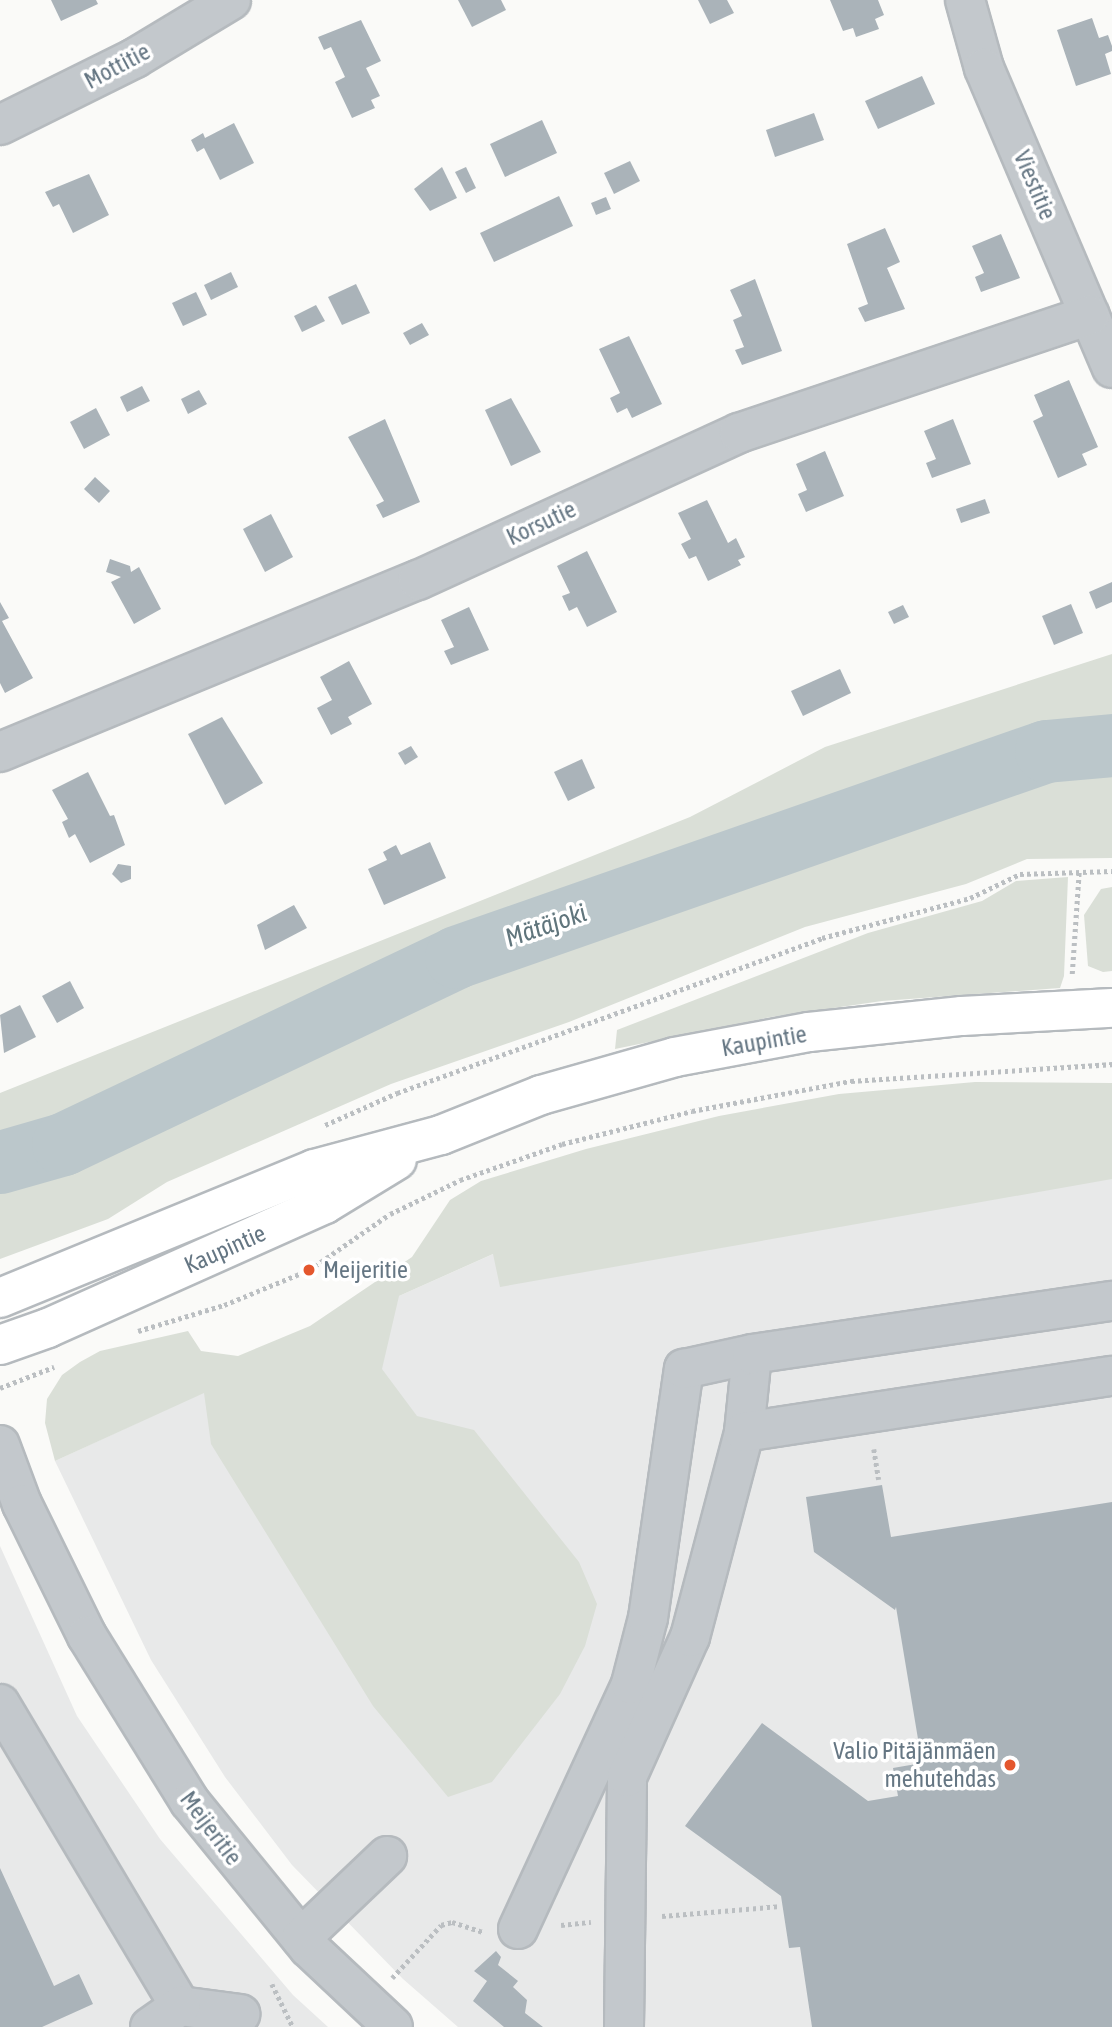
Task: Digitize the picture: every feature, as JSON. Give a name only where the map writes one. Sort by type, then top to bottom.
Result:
[{"type":"main road","name":"Kaupintie","points":[[0,1298],[314,1170],[441,1135],[541,1096],[675,1057],[809,1032],[962,1016],[1108,1008]]},
{"type":"main road","name":"Kaupintie","points":[[0,1345],[48,1328],[325,1204],[441,1135]]},
{"type":"street","name":"Mottitie","points":[[0,125],[135,58],[231,0]]},
{"type":"street","name":"Viestitie","points":[[965,0],[984,68],[1112,368]]},
{"type":"street","name":"Korsutie","points":[[0,752],[418,580],[739,433],[1090,315]]},
{"type":"street","points":[[518,1929],[631,1684],[648,1618],[684,1369],[752,1354],[1112,1301]]},
{"type":"street","points":[[624,2027],[627,1777],[690,1637],[744,1432],[752,1354]]},
{"type":"street","points":[[744,1432],[1112,1376]]},
{"type":"street","name":"Meijeritie","points":[[0,1445],[11,1509],[145,1735],[190,1802],[301,1938],[393,2027]]},
{"type":"street","points":[[0,1704],[165,2016],[240,2014]]},
{"type":"street","points":[[301,1938],[387,1856]]},
{"type":"path","points":[[1071,981],[1079,870]]},
{"type":"path","points":[[311,1131],[397,1093],[822,938],[970,898],[1020,874],[1112,871]]},
{"type":"path","points":[[134,1332],[224,1305],[309,1270],[390,1214],[460,1180],[562,1144],[692,1111],[851,1081],[1112,1064]]},
{"type":"path","points":[[0,1388],[46,1373],[63,1360]]},
{"type":"path","points":[[389,1980],[441,1925],[452,1922],[479,1933],[780,1906]]},
{"type":"path","points":[[272,1984],[293,2027]]},
{"type":"shaded area","points":[[1112,654],[1112,858],[1027,859],[966,884],[805,927],[569,1022],[391,1084],[167,1182],[108,1219],[0,1259],[0,1093],[690,817],[825,747]]},
{"type":"shaded area","points":[[1068,877],[1064,976],[1060,988],[882,1001],[771,1017],[615,1049],[617,1030],[868,933],[982,901],[1016,881]]},
{"type":"shaded area","points":[[1112,887],[1112,971],[1103,972],[1088,966],[1084,915],[1101,889]]},
{"type":"shaded area","points":[[975,1082],[1112,1083],[1112,1179],[500,1287],[493,1254],[399,1296],[382,1369],[417,1416],[474,1430],[579,1562],[597,1604],[585,1646],[560,1694],[492,1782],[448,1797],[373,1706],[211,1444],[204,1393],[55,1461],[45,1423],[47,1399],[62,1375],[80,1362],[100,1351],[188,1331],[201,1351],[238,1356],[310,1326],[412,1257],[450,1200],[481,1181],[586,1149],[719,1116],[839,1094]]},
{"type":"shaded area","points":[[1112,1135],[1112,2027],[458,2027],[403,1979],[292,1865],[225,1777],[151,1660],[55,1461],[323,1337],[399,1296],[619,1198]]},
{"type":"shaded area","points":[[0,1546],[77,1716],[160,1839],[293,1995],[328,2027],[0,2027]]},
{"type":"building","points":[[51,0],[96,0],[98,4],[61,21]]},
{"type":"building","points":[[458,0],[501,0],[506,10],[472,27]]},
{"type":"building","points":[[698,0],[727,0],[734,13],[710,24]]},
{"type":"building","points":[[830,0],[878,0],[884,15],[875,19],[879,29],[856,37],[853,28],[843,31]]},
{"type":"building","points":[[1092,18],[1099,38],[1108,35],[1112,46],[1112,51],[1105,54],[1111,74],[1076,86],[1057,30]]},
{"type":"building","points":[[361,20],[381,61],[366,68],[380,96],[371,100],[375,108],[352,118],[335,82],[345,77],[331,47],[324,50],[318,37]]},
{"type":"building","points":[[922,76],[935,104],[878,129],[865,101]]},
{"type":"building","points":[[814,113],[824,140],[775,157],[766,130]]},
{"type":"building","points":[[542,120],[557,153],[505,177],[490,144]]},
{"type":"building","points":[[234,123],[254,163],[220,180],[204,148],[197,152],[191,140],[203,133],[205,138]]},
{"type":"building","points":[[630,161],[640,181],[614,194],[604,173]]},
{"type":"building","points":[[442,167],[457,198],[430,211],[414,189]]},
{"type":"building","points":[[466,167],[476,188],[466,193],[455,172]]},
{"type":"building","points":[[89,174],[109,215],[73,233],[59,204],[53,207],[45,192]]},
{"type":"building","points":[[559,196],[573,226],[494,262],[480,233]]},
{"type":"building","points":[[606,197],[611,209],[596,215],[591,203]]},
{"type":"building","points":[[885,228],[900,262],[887,268],[905,309],[865,322],[858,308],[868,304],[847,244]]},
{"type":"building","points":[[1001,234],[1020,278],[981,292],[975,277],[984,273],[972,246]]},
{"type":"building","points":[[231,272],[238,287],[211,300],[204,285]]},
{"type":"building","points":[[755,279],[782,351],[742,365],[735,350],[744,347],[733,320],[742,316],[730,290]]},
{"type":"building","points":[[356,284],[370,313],[342,325],[328,297]]},
{"type":"building","points":[[196,292],[207,315],[183,326],[172,303]]},
{"type":"building","points":[[316,305],[325,321],[302,332],[294,316]]},
{"type":"building","points":[[422,323],[429,335],[410,345],[403,333]]},
{"type":"building","points":[[629,336],[662,404],[632,418],[627,408],[617,413],[610,398],[620,393],[599,349]]},
{"type":"building","points":[[1069,380],[1098,447],[1082,454],[1087,465],[1058,478],[1033,421],[1043,416],[1034,395]]},
{"type":"building","points":[[142,386],[150,401],[127,412],[120,397]]},
{"type":"building","points":[[199,390],[207,404],[188,414],[181,399]]},
{"type":"building","points":[[511,398],[541,452],[511,466],[485,410]]},
{"type":"building","points":[[96,408],[110,435],[84,449],[70,422]]},
{"type":"building","points":[[385,419],[420,502],[383,518],[376,505],[384,501],[348,437]]},
{"type":"building","points":[[953,419],[971,464],[932,478],[926,463],[936,459],[924,431]]},
{"type":"building","points":[[825,451],[844,496],[806,512],[798,494],[807,490],[796,464]]},
{"type":"building","points":[[95,477],[110,491],[99,503],[84,489]]},
{"type":"building","points":[[985,499],[990,513],[961,523],[956,509]]},
{"type":"building","points":[[707,500],[728,543],[736,538],[745,557],[738,560],[741,565],[708,581],[696,556],[689,559],[681,544],[691,539],[678,513]]},
{"type":"building","points":[[271,514],[293,557],[265,572],[243,529]]},
{"type":"building","points":[[587,551],[617,612],[587,627],[577,607],[569,611],[562,596],[570,593],[557,566]]},
{"type":"building","points":[[110,559],[130,566],[131,572],[139,567],[161,609],[134,624],[111,582],[121,577],[106,572]]},
{"type":"building","points":[[1112,582],[1112,602],[1096,609],[1089,592]]},
{"type":"building","points":[[0,602],[9,618],[2,621],[33,678],[5,693],[0,683]]},
{"type":"building","points":[[1071,604],[1083,633],[1054,645],[1042,616]]},
{"type":"building","points":[[903,605],[909,617],[894,624],[888,612]]},
{"type":"building","points":[[469,607],[489,650],[451,665],[444,651],[454,647],[441,620]]},
{"type":"building","points":[[349,661],[372,704],[348,717],[352,724],[331,735],[317,708],[332,700],[320,677]]},
{"type":"building","points":[[840,669],[851,693],[803,716],[791,691]]},
{"type":"building","points":[[222,717],[263,783],[225,805],[188,734]]},
{"type":"building","points":[[411,746],[418,757],[405,765],[398,753]]},
{"type":"building","points":[[582,759],[595,788],[568,801],[554,772]]},
{"type":"building","points":[[88,772],[110,816],[114,815],[125,845],[90,863],[75,834],[69,838],[62,822],[68,819],[52,790]]},
{"type":"building","points":[[430,842],[446,878],[384,905],[368,869],[387,860],[383,852],[396,845],[401,855]]},
{"type":"building","points":[[118,864],[131,866],[131,879],[121,883],[112,874]]},
{"type":"building","points":[[294,905],[307,928],[265,950],[257,925]]},
{"type":"building","points":[[70,981],[84,1008],[57,1023],[42,996]]},
{"type":"building","points":[[20,1005],[36,1037],[4,1053],[0,1015]]},
{"type":"building","name":"Valio Pitäjänmäen mehutehdas","points":[[882,1485],[891,1537],[1112,1502],[1112,2027],[812,2027],[800,1947],[789,1948],[781,1896],[685,1826],[762,1723],[868,1801],[898,1796],[893,1768],[922,1763],[896,1607],[895,1610],[814,1552],[806,1497]]},
{"type":"building","points":[[0,1868],[54,1986],[79,1974],[93,2004],[42,2027],[0,2027]]},
{"type":"building","points":[[496,1951],[501,1957],[498,1965],[518,1981],[513,1987],[527,2000],[525,2013],[543,2027],[504,2027],[473,2001],[487,1981],[474,1971]]},
{"type":"waterway","name":"Mätäjoki","points":[[0,1162],[63,1144],[456,957],[1046,751],[1112,745]]},
{"type":"place","name":"Meijeritie","points":[[309,1270]]},
{"type":"place","name":"Valio Pitäjänmäen mehutehdas","points":[[1010,1765]]}]
